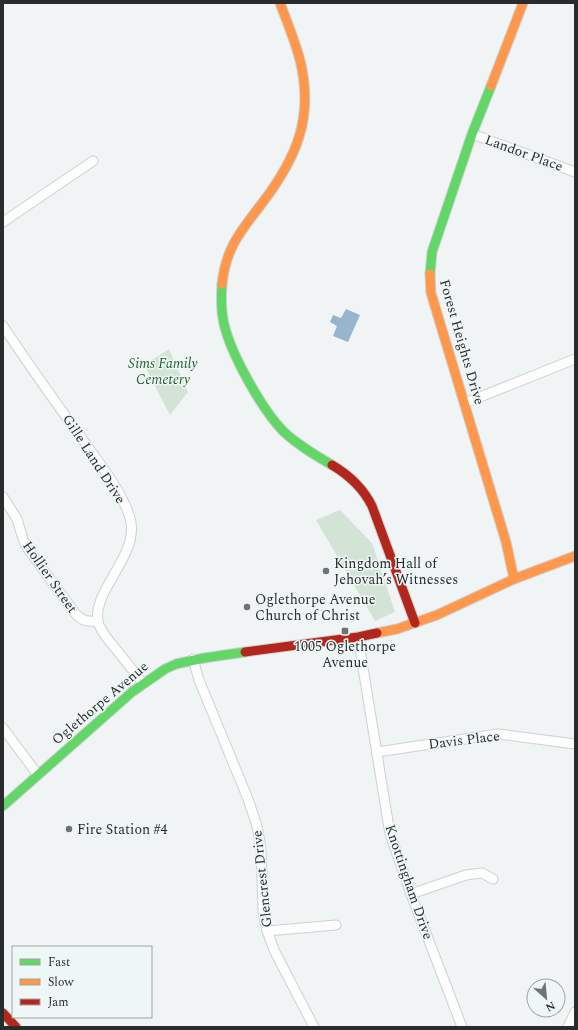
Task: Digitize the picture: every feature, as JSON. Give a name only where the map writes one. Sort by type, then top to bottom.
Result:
[{"type":"street","points":[[280,3],[300,61],[304,78],[305,96],[302,128],[299,142],[285,172],[242,229],[230,252],[225,267],[221,297],[225,329],[229,343],[254,391],[277,424],[298,444],[347,474],[366,494],[378,518],[415,623]]},
{"type":"street","name":"Forest Heights Drive","points":[[514,579],[508,549],[431,293],[429,264],[472,134],[523,3]]},
{"type":"street","name":"Landor Place","points":[[472,134],[575,172]]},
{"type":"street","points":[[3,222],[93,161]]},
{"type":"street","name":"Gille Land Drive","points":[[3,326],[101,466],[119,494],[128,513],[131,527],[129,543],[123,558],[99,604],[98,621]]},
{"type":"street","points":[[465,403],[575,359]]},
{"type":"street","name":"Hollier Street","points":[[3,497],[17,519],[23,539],[28,549],[75,613],[82,620],[90,622],[98,621]]},
{"type":"street","name":"Oglethorpe Avenue","points":[[3,806],[143,683],[165,669],[193,660],[358,637],[397,629],[437,615],[514,579],[575,556]]},
{"type":"street","points":[[98,621],[106,637],[143,683]]},
{"type":"street","name":"Knottingham Drive","points":[[358,637],[390,834],[411,894],[462,1027]]},
{"type":"street","name":"Glencrest Drive","points":[[193,660],[199,680],[248,799],[257,826],[261,848],[263,912],[267,931],[275,952],[314,1027]]},
{"type":"street","points":[[3,728],[38,775]]},
{"type":"street","name":"Davis Place","points":[[377,752],[498,734],[575,744]]},
{"type":"street","points":[[411,894],[466,875],[482,873],[493,878]]},
{"type":"street","points":[[267,931],[336,925]]},
{"type":"street","points":[[568,1027],[575,1012]]},
{"type":"street","points":[[3,1013],[16,1027]]},
{"type":"green space","name":"Sims Family Cemetery","points":[[169,349],[188,392],[170,415],[144,365]]},
{"type":"green space","points":[[340,510],[372,543],[395,612],[375,621],[316,520]]},
{"type":"water","points":[[346,309],[360,315],[348,342],[333,336],[337,326],[330,322],[333,315],[341,318]]},
{"type":"traffic: fast","points":[[430,274],[432,252],[472,134],[491,86]]},
{"type":"traffic: fast","points":[[222,284],[221,299],[224,324],[240,366],[257,396],[275,422],[289,437],[332,465]]},
{"type":"traffic: fast","points":[[3,806],[132,692],[165,669],[176,664],[204,658],[245,652]]},
{"type":"traffic: slow","points":[[222,284],[224,271],[231,249],[241,231],[285,169],[300,136],[305,100],[304,81],[300,60],[280,3]]},
{"type":"traffic: slow","points":[[491,86],[523,3]]},
{"type":"traffic: slow","points":[[430,274],[431,293],[506,542],[514,579]]},
{"type":"traffic: slow","points":[[377,633],[397,629],[437,615],[514,579],[575,556]]},
{"type":"traffic: jam","points":[[332,465],[355,482],[372,506],[415,623]]},
{"type":"traffic: jam","points":[[245,652],[358,637],[377,633]]},
{"type":"traffic: jam","points":[[3,1013],[16,1027]]},
{"type":"place","name":"Kingdom Hall of Jehovah’s Witnesses","points":[[326,571]]},
{"type":"place","name":"Oglethorpe Avenue Church of Christ","points":[[247,607]]},
{"type":"place","name":"1005 Oglethorpe Avenue","points":[[345,631]]},
{"type":"place","name":"Fire Station #4","points":[[69,829]]}]
